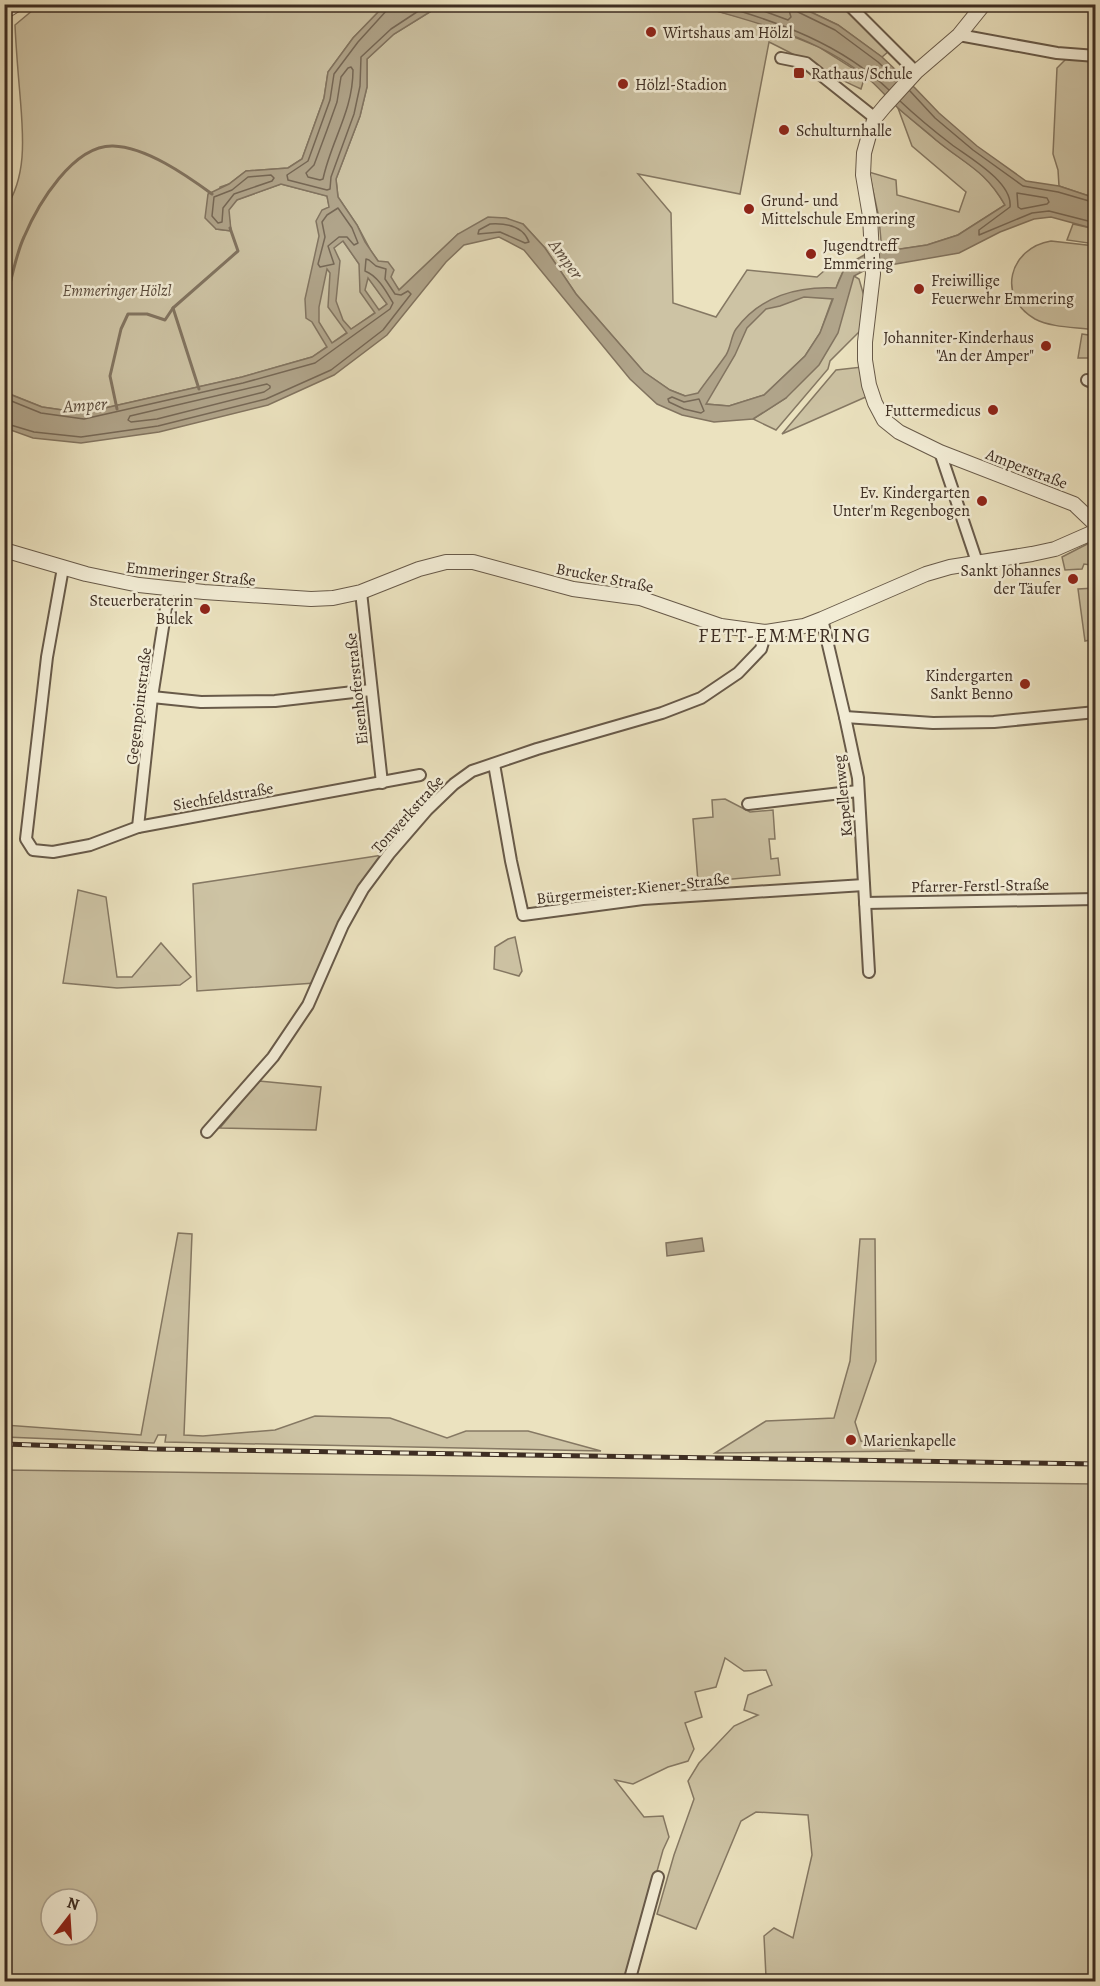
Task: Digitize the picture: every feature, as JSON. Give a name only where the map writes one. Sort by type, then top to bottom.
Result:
[{"type":"street","points":[[4,12],[17,4]]},
{"type":"street","points":[[848,4],[912,76]]},
{"type":"street","name":"Amperstraße","points":[[984,4],[959,35],[912,76],[875,118],[864,153],[863,175],[870,216],[873,274],[865,342],[869,385],[874,403],[884,420],[899,432],[940,452],[1074,504],[1095,525]]},
{"type":"street","points":[[959,35],[1057,53],[1095,56]]},
{"type":"street","points":[[781,58],[806,63],[875,118]]},
{"type":"street","points":[[940,452],[977,562]]},
{"type":"street","name":"Brucker Straße","points":[[376,586],[438,564],[473,562],[573,589],[640,598],[721,626],[765,632],[804,626],[919,576],[950,567],[1057,548],[1095,531]]},
{"type":"street","name":"Emmeringer Straße","points":[[4,550],[108,580],[169,589],[311,599],[333,598],[376,586]]},
{"type":"street","name":"Siechfeldstraße","points":[[63,568],[47,657],[26,839],[33,850],[53,852],[90,845],[138,827],[420,775]]},
{"type":"street","name":"Gegenpointstraße","points":[[138,827],[152,697],[169,589]]},
{"type":"street","name":"Eisenhoferstraße","points":[[361,592],[382,783]]},
{"type":"street","name":"Kapellenweg","points":[[822,619],[858,778],[869,972]]},
{"type":"street","name":"Tonwerkstraße","points":[[207,1132],[273,1057],[293,1028],[317,987],[343,925],[363,889],[389,854],[427,810],[454,784],[472,771],[662,713],[701,698],[738,673],[754,657],[761,649],[765,632]]},
{"type":"street","points":[[152,697],[201,702],[275,701],[371,690]]},
{"type":"street","points":[[845,717],[933,723],[993,722],[1095,712]]},
{"type":"street","name":"Bürgermeister-Kiener-Straße","points":[[494,764],[511,861],[524,915],[644,899],[864,885]]},
{"type":"street","points":[[748,804],[858,791]]},
{"type":"street","name":"Pfarrer-Ferstl-Straße","points":[[865,903],[1095,899]]},
{"type":"street","points":[[629,1982],[658,1877]]},
{"type":"green space","name":"Emmeringer Hölzl","points":[[39,5],[385,5],[353,38],[328,72],[324,98],[302,159],[288,168],[246,171],[229,184],[220,187],[216,229],[231,231],[228,210],[236,200],[281,184],[327,196],[334,228],[387,304],[312,357],[242,377],[83,413],[42,407],[5,392],[5,209],[17,183],[22,154],[15,25]]},
{"type":"green space","points":[[441,5],[694,5],[755,21],[819,47],[865,76],[861,89],[769,42],[740,194],[638,174],[671,213],[673,303],[716,317],[747,270],[817,277],[832,264],[846,265],[820,333],[805,356],[764,395],[729,406],[706,404],[670,390],[644,372],[576,294],[545,248],[523,224],[458,234],[399,290],[371,251],[338,197],[336,179],[360,116],[367,87],[367,59],[394,34]]},
{"type":"green space","points":[[796,5],[843,5],[889,51],[882,57],[838,25]]},
{"type":"green space","points":[[1067,58],[1095,60],[1095,198],[1059,186],[1058,170],[1053,154],[1057,68]]},
{"type":"green space","points":[[898,108],[980,173],[1005,205],[958,235],[927,245],[882,252],[879,218],[869,172],[896,180],[897,195],[959,212],[966,192],[912,146]]},
{"type":"green space","points":[[1073,224],[1095,229],[1095,244],[1067,240]]},
{"type":"green space","points":[[1051,241],[1095,246],[1095,330],[1042,322],[1023,310],[1015,299],[1012,286],[1017,263],[1025,253],[1037,245]]},
{"type":"green space","points":[[854,276],[859,279],[866,303],[863,328],[830,361],[828,369],[776,430],[753,419],[786,398]]},
{"type":"green space","points":[[1082,334],[1095,336],[1095,358],[1078,358]]},
{"type":"green space","points":[[862,367],[868,396],[782,434],[836,370]]},
{"type":"green space","points":[[1095,540],[1095,568],[1084,564],[1082,569],[1065,570],[1062,557]]},
{"type":"green space","points":[[1095,588],[1095,639],[1085,641],[1078,589]]},
{"type":"green space","points":[[725,799],[750,812],[773,810],[775,839],[769,839],[771,859],[778,858],[780,875],[698,882],[693,819],[713,817],[712,800]]},
{"type":"green space","points":[[383,855],[315,983],[197,991],[193,884]]},
{"type":"green space","points":[[78,890],[106,897],[117,977],[132,977],[161,943],[191,977],[180,985],[117,988],[63,983]]},
{"type":"green space","points":[[515,937],[522,971],[519,976],[494,969],[495,947]]},
{"type":"green space","points":[[259,1081],[321,1087],[316,1130],[220,1128]]},
{"type":"green space","points":[[178,1233],[192,1234],[184,1435],[203,1436],[275,1430],[315,1416],[390,1418],[447,1438],[466,1431],[528,1431],[601,1451],[165,1442],[166,1435],[158,1435],[154,1443],[5,1437],[5,1425],[141,1435]]},
{"type":"green space","points":[[860,1239],[875,1239],[876,1361],[855,1422],[861,1441],[915,1451],[715,1453],[766,1421],[834,1418],[850,1361]]},
{"type":"green space","points":[[4,1470],[1095,1484],[1095,1981],[772,1981],[766,1977],[764,1936],[774,1928],[793,1938],[812,1855],[808,1815],[756,1812],[741,1821],[696,1929],[657,1914],[674,1855],[694,1799],[688,1781],[699,1763],[734,1726],[758,1715],[744,1710],[748,1695],[772,1685],[766,1670],[744,1671],[725,1658],[716,1687],[695,1692],[702,1717],[685,1723],[694,1749],[688,1761],[668,1767],[633,1784],[615,1780],[644,1817],[663,1816],[669,1837],[663,1850],[626,1981],[5,1981]]},
{"type":"water","points":[[385,5],[441,5],[394,34],[367,59],[367,87],[360,116],[336,179],[338,197],[378,261],[388,262],[394,270],[391,277],[399,290],[458,234],[488,217],[506,218],[523,224],[545,248],[576,294],[644,372],[670,390],[685,396],[698,393],[726,355],[736,329],[756,308],[794,291],[836,288],[846,265],[866,254],[927,245],[958,235],[1005,205],[982,175],[936,140],[846,62],[783,32],[694,5],[796,5],[838,25],[882,57],[939,113],[977,146],[1026,181],[1059,186],[1095,198],[1095,229],[1051,217],[1034,219],[1000,232],[959,253],[867,269],[854,276],[838,333],[819,365],[786,398],[753,419],[714,422],[682,415],[657,404],[630,379],[524,250],[499,237],[464,245],[446,262],[387,335],[334,375],[268,405],[159,432],[81,443],[33,438],[5,428],[4,392],[42,407],[83,413],[242,377],[312,357],[327,347],[312,322],[306,318],[305,299],[319,236],[316,221],[322,210],[329,207],[327,196],[281,184],[237,200],[229,210],[231,231],[216,229],[205,218],[208,194],[229,184],[246,171],[288,168],[302,159],[324,98],[328,72],[353,38]],"holes":[[[343,241],[359,264],[360,292],[375,313],[351,329],[343,320],[336,301],[340,261],[334,248]],[[327,269],[330,273],[328,307],[347,333],[332,343],[319,322],[319,307]],[[368,278],[387,304],[379,310],[365,290]],[[804,297],[833,299],[820,333],[805,356],[764,395],[729,406],[706,404],[735,355],[747,328],[766,309]]]},
{"type":"water","points":[[702,1238],[704,1251],[667,1256],[666,1243]]},
{"type":"waterway","points":[[4,308],[18,253],[30,224],[48,193],[71,166],[84,155],[98,148],[113,146],[139,151],[178,171],[212,194]]},
{"type":"waterway","points":[[117,409],[110,376],[121,329],[128,314],[147,314],[165,320],[173,308],[238,251],[230,228]]},
{"type":"waterway","name":"Amper","points":[[173,308],[199,389]]},
{"type":"waterway","points":[[4,339],[8,367],[4,372]]},
{"type":"railway","points":[[4,1444],[155,1449],[1096,1464]]},
{"type":"place","name":"Wirtshaus am Hölzl","points":[[651,32]]},
{"type":"place","name":"Rathaus/Schule","points":[[799,73]]},
{"type":"place","name":"Hölzl-Stadion","points":[[623,84]]},
{"type":"place","name":"Schulturnhalle","points":[[784,130]]},
{"type":"place","name":"Grund- und Mittelschule Emmering","points":[[749,209]]},
{"type":"place","name":"Jugendtreff Emmering","points":[[811,254]]},
{"type":"place","name":"Freiwillige Feuerwehr Emmering","points":[[919,289]]},
{"type":"place","name":"Johanniter-Kinderhaus \"An der Amper\"","points":[[1046,346]]},
{"type":"place","name":"Futtermedicus","points":[[993,410]]},
{"type":"place","name":"Ev. Kindergarten Unter'm Regenbogen","points":[[982,501]]},
{"type":"place","name":"Sankt Johannes der Täufer","points":[[1073,579]]},
{"type":"place","name":"Steuerberaterin Bulek","points":[[205,609]]},
{"type":"place","name":"Kindergarten Sankt Benno","points":[[1025,684]]},
{"type":"place","name":"Marienkapelle","points":[[851,1440]]},
{"type":"district","name":"FETT-EMMERING","points":[[785,635]]}]
